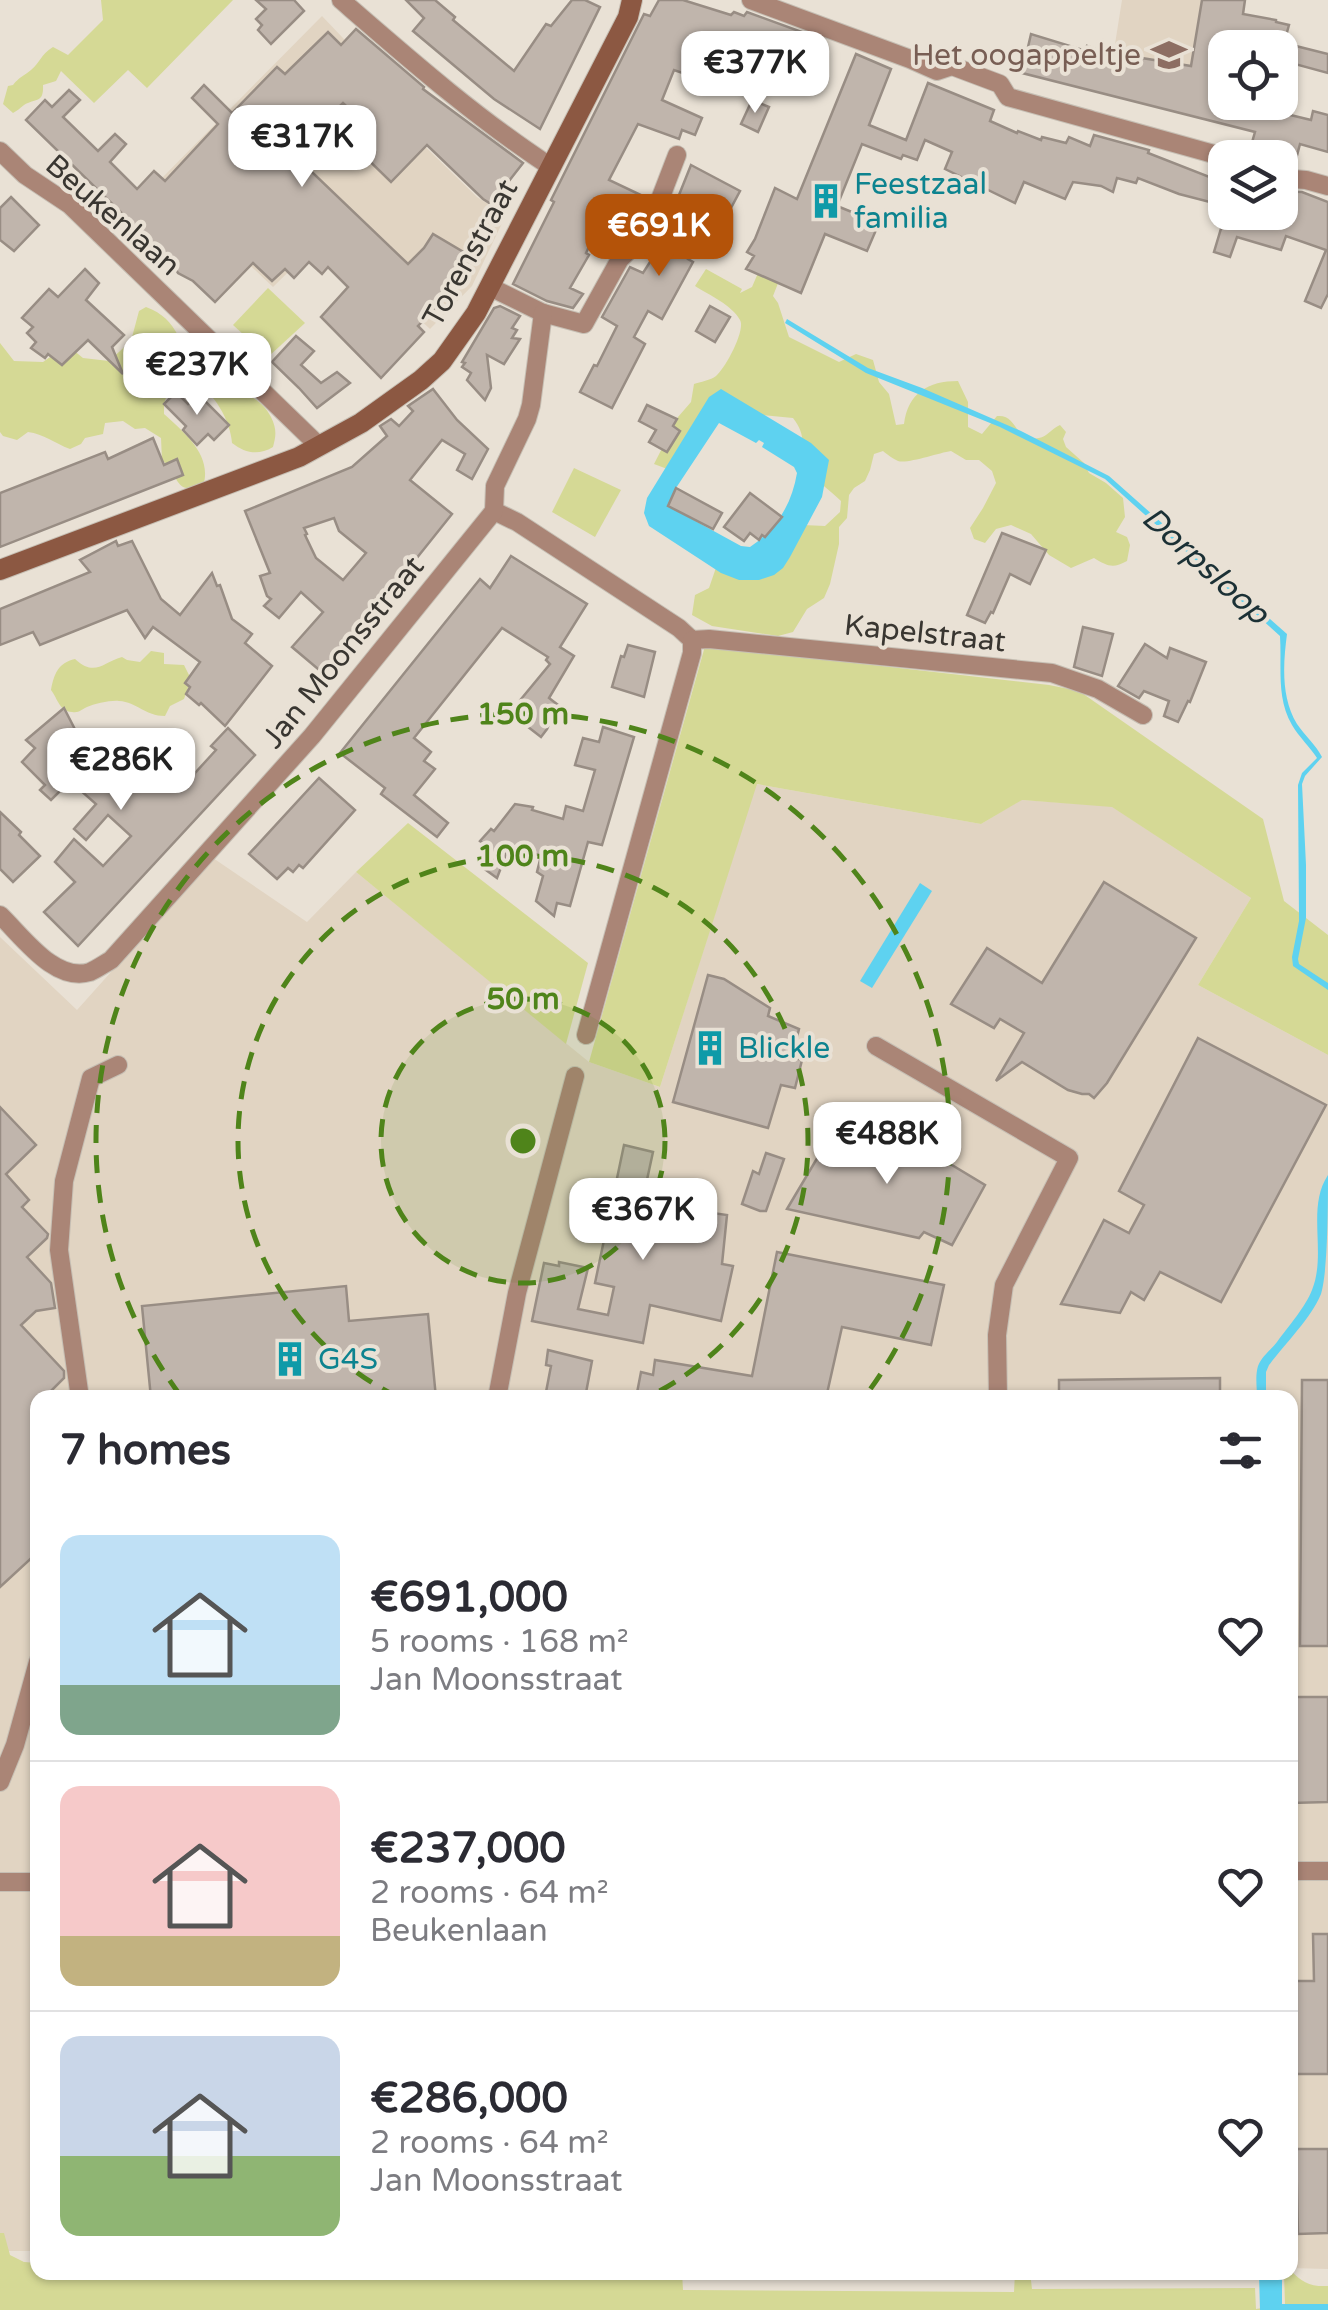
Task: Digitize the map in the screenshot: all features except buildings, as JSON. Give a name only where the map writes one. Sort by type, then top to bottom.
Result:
[{"type":"street","points":[[340,0],[466,108],[552,167]]},
{"type":"street","name":"Torenstraat","points":[[0,570],[298,457],[361,423],[420,380],[460,338],[490,287],[628,17],[632,0]]},
{"type":"street","points":[[751,0],[937,71],[952,66],[1000,84],[1008,97],[1208,152]]},
{"type":"street","name":"Beukenlaan","points":[[0,151],[25,175],[70,205],[319,446]]},
{"type":"street","points":[[490,287],[543,314],[584,324],[620,259],[647,233],[677,155]]},
{"type":"street","points":[[1298,179],[1328,186]]},
{"type":"street","name":"Jan Moonsstraat","points":[[0,915],[52,967],[72,974],[89,972],[111,960],[312,736],[494,511],[495,486],[531,404],[543,314]]},
{"type":"street","points":[[494,511],[517,522],[692,640],[692,653],[586,1036]]},
{"type":"street","name":"Kapelstraat","points":[[692,640],[1052,674],[1098,689],[1143,714]]},
{"type":"street","points":[[876,1046],[1068,1158],[1004,1285],[997,1335],[998,1390]]},
{"type":"street","points":[[79,1390],[59,1250],[64,1181],[91,1078],[118,1065]]},
{"type":"street","points":[[498,1390],[516,1293],[575,1076]]},
{"type":"street","points":[[0,1782],[30,1691]]},
{"type":"street","points":[[1298,1872],[1328,1871]]},
{"type":"street","points":[[0,1882],[30,1882]]},
{"type":"shaded area","name":"Het oogappeltje","points":[[1122,0],[1245,0],[1241,30],[1208,30],[1208,120],[1226,120],[1225,125],[1107,95]]},
{"type":"shaded area","points":[[322,16],[422,121],[411,133],[477,197],[506,215],[472,286],[430,329],[328,233],[273,287],[160,180]]},
{"type":"shaded area","points":[[756,784],[981,824],[1021,800],[1111,806],[1251,898],[1198,985],[1328,1055],[1328,2269],[1298,2268],[1298,1390],[30,1390],[30,2251],[0,2251],[0,937],[77,1010],[213,858],[307,922],[356,872],[589,1062],[660,1087]]},
{"type":"green space","points":[[101,0],[233,0],[147,88],[128,70],[94,103],[61,71],[56,81],[43,85],[40,98],[13,113],[3,104],[8,86],[53,47],[68,55],[103,20]]},
{"type":"green space","points":[[770,245],[790,253],[773,296],[789,337],[839,362],[856,354],[873,360],[879,382],[889,394],[896,425],[904,424],[910,404],[921,391],[937,383],[958,381],[968,402],[968,427],[982,434],[997,416],[1009,419],[1020,433],[1031,438],[1042,437],[1060,425],[1066,432],[1066,447],[1089,473],[1123,498],[1125,517],[1116,532],[1127,537],[1127,561],[1110,566],[1094,558],[1071,568],[1049,555],[1031,534],[1011,525],[996,529],[985,543],[974,539],[970,528],[996,483],[992,471],[979,460],[966,460],[951,451],[903,462],[883,451],[874,454],[865,481],[849,495],[847,518],[839,527],[839,544],[824,598],[807,609],[793,632],[778,636],[712,626],[692,615],[695,595],[709,588],[719,559],[746,560],[803,525],[825,526],[840,512],[841,501],[807,465],[793,418],[750,414],[733,408],[670,470],[654,464],[678,417],[691,402],[694,384],[720,372],[740,332],[740,320],[732,310],[695,286],[706,269],[742,289],[740,293],[752,287]]},
{"type":"green space","points":[[268,288],[305,323],[268,357],[233,325]]},
{"type":"green space","points":[[146,307],[166,319],[193,363],[208,379],[247,394],[264,407],[274,425],[273,447],[252,452],[232,443],[225,417],[214,400],[201,387],[190,384],[169,388],[164,414],[201,455],[203,486],[182,486],[162,460],[161,438],[123,421],[105,423],[103,434],[85,438],[70,449],[34,433],[28,432],[17,440],[3,436],[0,343],[14,361],[43,362],[67,345],[83,358],[109,361],[131,341],[139,311]]},
{"type":"green space","points":[[574,468],[621,490],[595,537],[552,512]]},
{"type":"green space","points":[[705,646],[1079,691],[1263,819],[1284,901],[1328,935],[1328,1055],[1198,985],[1251,898],[1112,807],[1022,800],[981,824],[757,784],[660,1087],[589,1062]]},
{"type":"green space","points":[[151,651],[164,653],[164,664],[184,665],[191,679],[184,699],[170,706],[165,716],[119,701],[68,711],[51,690],[58,670],[69,661],[75,659],[93,668],[122,657],[140,662]]},
{"type":"green space","points":[[408,823],[588,963],[566,1044],[356,872]]},
{"type":"green space","points":[[0,2233],[4,2233],[10,2255],[30,2262],[30,2280],[682,2280],[683,2290],[1014,2292],[1015,2280],[1031,2280],[1032,2289],[1255,2288],[1256,2309],[1285,2304],[1284,2280],[1298,2278],[1316,2286],[1328,2286],[1328,2310],[0,2310]]},
{"type":"water","name":"Dorpsloop","points":[[787,319],[868,368],[1021,431],[1109,476],[1287,634],[1284,669],[1288,703],[1297,724],[1322,757],[1302,784],[1306,918],[1298,959],[1299,964],[1328,983],[1328,990],[1293,966],[1299,921],[1298,785],[1302,773],[1317,758],[1287,714],[1281,682],[1280,636],[1105,479],[1000,427],[866,373],[785,323]]},
{"type":"water","points":[[721,389],[811,443],[829,460],[822,497],[790,557],[774,575],[759,580],[739,580],[721,573],[649,526],[644,513],[647,498],[709,397]],"holes":[[[719,423],[756,443],[764,443],[762,447],[794,467],[797,473],[781,515],[768,533],[750,547],[741,546],[668,506]]]},
{"type":"water","points":[[920,883],[932,891],[872,988],[860,981]]},
{"type":"water","points":[[1328,1175],[1321,1294],[1269,1365],[1266,1390],[1257,1390],[1260,1362],[1312,1290],[1318,1261],[1317,1216]]},
{"type":"water","points":[[1259,2280],[1282,2280],[1282,2304],[1328,2304],[1328,2310],[1260,2310]]},
{"type":"place","name":"Het oogappeltje","points":[[1169,55]]},
{"type":"place","name":"Feestzaal familia","points":[[826,201]]},
{"type":"place","name":"Blickle","points":[[710,1048]]},
{"type":"place","name":"G4S","points":[[290,1359]]}]
